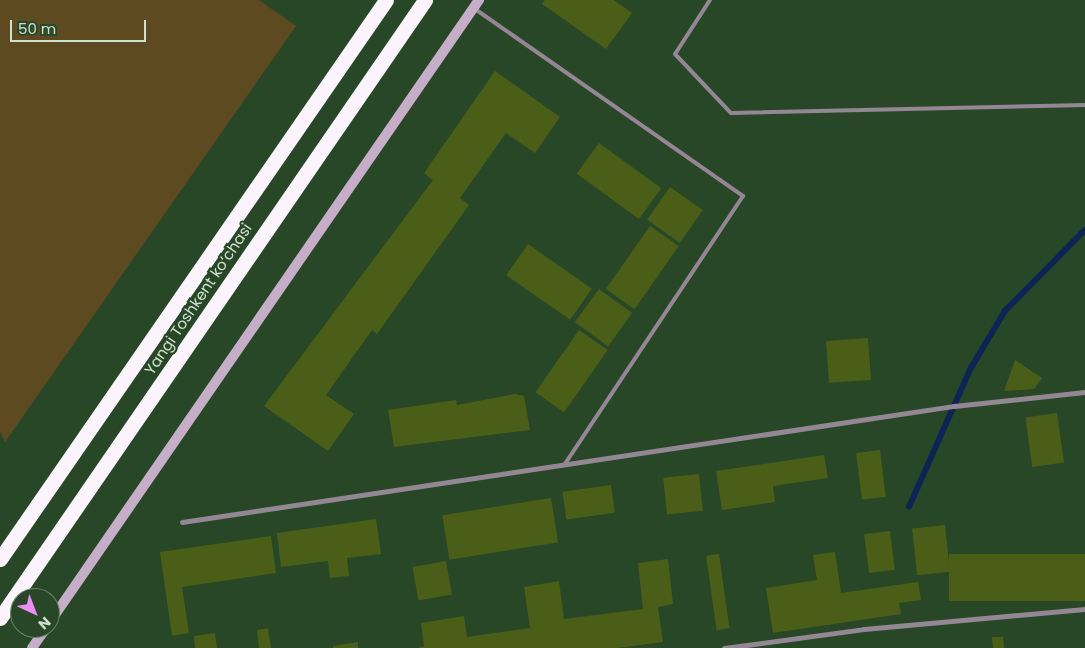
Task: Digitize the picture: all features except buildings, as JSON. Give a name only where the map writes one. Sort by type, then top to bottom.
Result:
[{"type":"highway","name":"Yangi Toshkent ko‘chasi","points":[[0,559],[386,0]]},
{"type":"highway","name":"Yangi Toshkent ko‘chasi","points":[[0,618],[424,0]]},
{"type":"main road","points":[[60,607],[476,4]]},
{"type":"street","points":[[182,522],[954,406],[1085,392]]},
{"type":"street","points":[[728,648],[864,629],[1085,609]]},
{"type":"lane","points":[[710,0],[675,54],[732,113],[1085,106]]},
{"type":"lane","points":[[476,4],[743,196],[566,464]]},
{"type":"shaded area","points":[[0,0],[259,0],[296,26],[5,442],[0,431]]},
{"type":"waterway","points":[[909,507],[971,368],[1005,311],[1085,230]]}]
